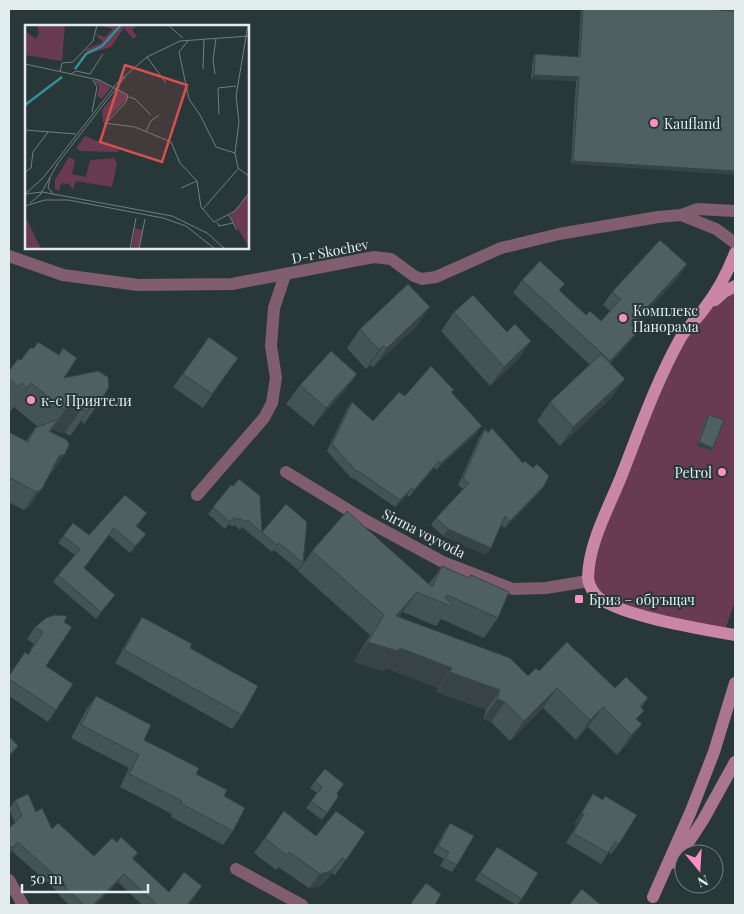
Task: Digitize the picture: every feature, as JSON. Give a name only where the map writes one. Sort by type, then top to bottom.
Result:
[{"type":"main road","points":[[735,253],[725,278],[681,337],[657,387],[602,523],[592,551],[588,580],[595,594],[610,606],[648,617],[735,635]]},
{"type":"main road","points":[[703,310],[724,292],[735,286]]},
{"type":"main road","points":[[650,901],[692,811],[714,752],[735,683]]},
{"type":"main road","points":[[650,901],[703,820],[735,762]]},
{"type":"street","name":"D-r Skochev","points":[[9,256],[63,275],[138,285],[232,284],[374,257],[391,259],[414,276],[422,279],[436,277],[501,248],[559,234],[658,217],[681,215],[697,209],[735,211]]},
{"type":"street","points":[[681,215],[716,229],[735,243]]},
{"type":"street","points":[[196,495],[264,418],[272,403],[276,378],[271,346],[274,308],[285,275]]},
{"type":"street","name":"Sirma voyvoda","points":[[286,472],[363,519],[443,562],[513,589],[546,588],[588,580]]},
{"type":"street","points":[[236,869],[302,905]]},
{"type":"street","points":[[9,880],[23,905]]},
{"type":"shaded area","points":[[735,286],[735,601],[724,633],[602,601],[589,566],[657,387],[703,310]]},
{"type":"building","name":"Kaufland","points":[[583,9],[704,9],[735,11],[735,171],[573,161],[579,77],[534,75],[535,54],[580,57]]},
{"type":"building","name":"Комплекс Панорама","points":[[660,240],[687,264],[631,325],[638,331],[610,361],[522,280],[540,261],[565,284],[559,290],[586,315],[590,311],[601,321],[621,299],[612,292]]},
{"type":"building","points":[[408,284],[430,307],[387,348],[383,346],[379,350],[360,329]]},
{"type":"building","points":[[473,295],[507,332],[515,324],[531,341],[504,367],[454,312]]},
{"type":"building","points":[[209,337],[238,358],[212,394],[183,374]]},
{"type":"building","points":[[38,342],[59,355],[63,348],[77,358],[64,378],[98,371],[108,377],[109,387],[101,400],[98,396],[87,411],[69,405],[65,410],[31,383],[27,388],[22,383],[19,387],[9,379],[9,371],[18,359],[21,360],[30,348],[34,348]]},
{"type":"building","points":[[331,351],[357,374],[326,408],[300,385]]},
{"type":"building","points":[[601,354],[625,379],[573,427],[550,402]]},
{"type":"building","points":[[431,366],[454,390],[451,392],[482,426],[441,463],[439,461],[414,490],[412,488],[400,500],[357,472],[332,444],[352,402],[373,421],[399,392],[405,396]]},
{"type":"building","points":[[709,415],[724,420],[713,448],[699,442]]},
{"type":"building","points":[[59,419],[49,431],[67,440],[69,445],[65,454],[59,456],[42,489],[36,492],[9,477],[9,432],[28,442],[35,428]]},
{"type":"building","points":[[492,428],[523,463],[525,461],[533,468],[537,464],[549,476],[544,486],[510,521],[505,516],[491,548],[448,529],[436,518],[469,483],[463,478],[485,429],[488,433]]},
{"type":"building","points":[[239,479],[260,496],[262,532],[286,504],[307,522],[303,563],[279,543],[277,545],[247,520],[245,522],[234,517],[230,522],[213,507],[231,485],[233,486]]},
{"type":"building","points":[[125,495],[147,513],[136,526],[146,534],[135,546],[114,528],[84,568],[115,595],[101,612],[58,575],[80,549],[63,536],[73,523],[89,535]]},
{"type":"building","points":[[347,511],[432,587],[442,566],[469,578],[471,575],[509,592],[498,618],[447,595],[445,598],[452,604],[450,606],[417,592],[396,616],[510,658],[528,676],[536,668],[539,671],[567,642],[615,688],[626,677],[648,698],[640,706],[644,711],[636,719],[642,724],[631,735],[603,707],[590,720],[557,688],[524,721],[505,702],[497,699],[500,690],[450,672],[452,668],[400,648],[397,651],[368,642],[384,615],[312,551]]},
{"type":"building","points":[[55,615],[67,616],[64,622],[72,627],[46,666],[73,684],[56,710],[9,679],[9,676],[25,652],[28,655],[43,632],[35,627],[46,618]]},
{"type":"building","points":[[142,617],[192,644],[190,648],[258,686],[242,715],[124,650]]},
{"type":"building","points":[[96,696],[151,725],[144,740],[199,768],[196,774],[227,790],[224,796],[245,808],[233,831],[180,803],[182,801],[129,774],[139,755],[81,725]]},
{"type":"building","points":[[9,736],[18,746],[9,755]]},
{"type":"building","points":[[325,769],[344,784],[327,813],[311,801],[322,787],[315,781]]},
{"type":"building","points":[[28,794],[36,812],[42,808],[52,829],[58,823],[94,856],[112,838],[117,842],[121,837],[138,853],[132,858],[169,892],[184,872],[202,886],[187,905],[157,905],[124,874],[93,905],[84,905],[18,842],[12,848],[9,844],[9,828],[22,816],[15,800]]},
{"type":"building","points":[[593,794],[603,800],[605,796],[637,815],[619,844],[615,842],[608,853],[573,833],[584,814],[581,814]]},
{"type":"building","points":[[284,811],[316,836],[336,811],[365,832],[346,860],[342,858],[331,871],[320,874],[289,852],[286,855],[265,838]]},
{"type":"building","points":[[450,823],[474,836],[457,865],[445,859],[449,852],[438,846]]},
{"type":"building","points":[[497,847],[538,873],[522,899],[480,873]]},
{"type":"building","points":[[426,883],[441,894],[435,905],[414,905],[411,903]]},
{"type":"building","points":[[582,889],[601,905],[569,905]]},
{"type":"place","name":"Kaufland","points":[[654,123]]},
{"type":"place","name":"Комплекс Панорама","points":[[623,318]]},
{"type":"place","name":"к-с Приятели","points":[[31,400]]},
{"type":"place","name":"Petrol","points":[[722,472]]},
{"type":"place","name":"Бриз – обръщач","points":[[579,599]]}]
